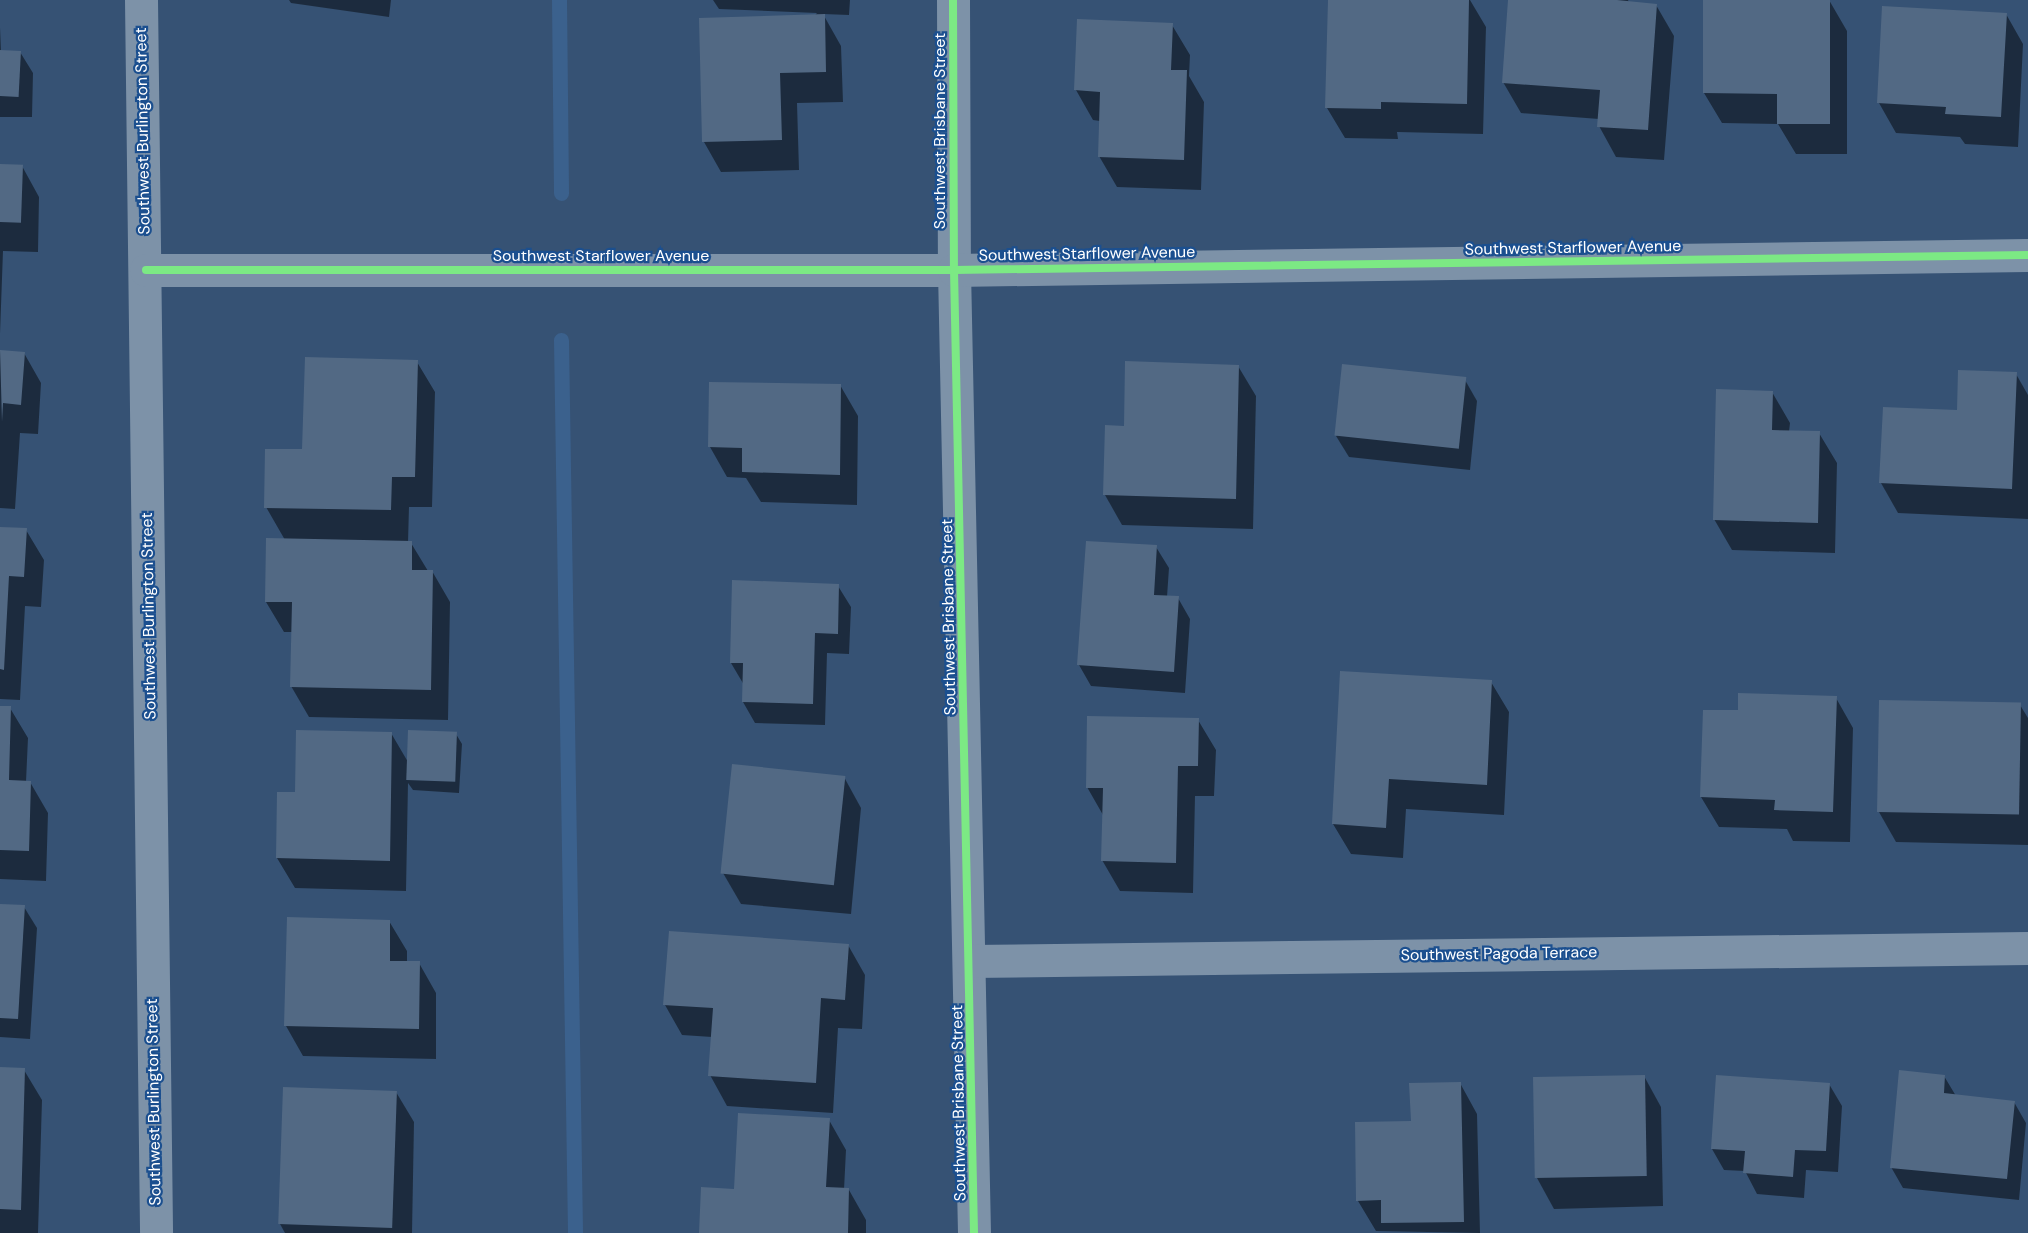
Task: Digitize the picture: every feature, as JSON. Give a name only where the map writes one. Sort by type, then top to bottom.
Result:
[{"type":"street","name":"Southwest Burlington Street","points":[[141,0],[156,1233]]},
{"type":"street","name":"Southwest Brisbane Street","points":[[953,0],[954,270],[974,1233]]},
{"type":"street","name":"Southwest Starflower Avenue","points":[[146,270],[954,270],[2028,255]]},
{"type":"street","name":"Southwest Pagoda Terrace","points":[[970,961],[2028,948]]},
{"type":"building","points":[[1328,0],[1469,0],[1467,104],[1381,102],[1381,109],[1325,108]]},
{"type":"building","points":[[1508,0],[1617,0],[1657,4],[1648,130],[1597,127],[1600,90],[1502,83]]},
{"type":"building","points":[[1703,0],[1830,0],[1830,124],[1777,124],[1777,94],[1703,93]]},
{"type":"building","points":[[1882,6],[2007,13],[2001,117],[1945,114],[1946,107],[1877,103]]},
{"type":"building","points":[[825,14],[826,72],[780,73],[782,140],[702,142],[699,18]]},
{"type":"building","points":[[1077,19],[1173,23],[1171,70],[1187,70],[1184,160],[1098,157],[1100,92],[1074,90]]},
{"type":"building","points":[[0,50],[21,51],[19,97],[0,96]]},
{"type":"building","points":[[0,164],[23,165],[21,223],[0,222]]},
{"type":"building","points":[[0,350],[25,352],[21,405],[3,403],[2,422]]},
{"type":"building","points":[[305,357],[418,360],[415,477],[392,477],[391,510],[264,508],[265,449],[302,449]]},
{"type":"building","points":[[1125,361],[1239,365],[1236,499],[1103,495],[1105,425],[1124,426]]},
{"type":"building","points":[[1342,364],[1466,377],[1459,449],[1334,436]]},
{"type":"building","points":[[1958,370],[2017,372],[2012,489],[1879,483],[1883,407],[1957,410]]},
{"type":"building","points":[[709,382],[841,384],[840,475],[742,472],[742,448],[708,447]]},
{"type":"building","points":[[1716,389],[1773,391],[1772,430],[1820,431],[1818,523],[1713,520]]},
{"type":"building","points":[[0,527],[27,528],[24,577],[9,576],[4,670],[0,669]]},
{"type":"building","points":[[266,538],[412,541],[412,570],[433,570],[431,690],[290,687],[292,602],[265,602]]},
{"type":"building","points":[[1086,541],[1157,545],[1154,595],[1179,596],[1174,672],[1077,665]]},
{"type":"building","points":[[732,580],[839,584],[838,634],[815,633],[813,704],[742,702],[743,663],[730,663]]},
{"type":"building","points":[[1340,671],[1492,680],[1487,785],[1389,779],[1386,828],[1332,824]]},
{"type":"building","points":[[1738,693],[1837,696],[1833,812],[1774,810],[1775,800],[1700,797],[1703,710],[1738,710]]},
{"type":"building","points":[[1879,700],[2021,702],[2019,814],[1877,812]]},
{"type":"building","points":[[0,706],[11,706],[9,780],[31,781],[29,851],[0,850]]},
{"type":"building","points":[[1087,716],[1199,718],[1198,766],[1178,766],[1176,863],[1101,861],[1103,788],[1086,788]]},
{"type":"building","points":[[296,730],[392,732],[390,861],[276,858],[277,792],[295,792]]},
{"type":"building","points":[[408,730],[457,732],[455,782],[406,780]]},
{"type":"building","points":[[732,764],[845,776],[834,885],[721,873]]},
{"type":"building","points":[[0,904],[25,905],[18,1019],[0,1018]]},
{"type":"building","points":[[287,917],[390,920],[390,961],[420,961],[419,1029],[284,1026]]},
{"type":"building","points":[[669,931],[849,944],[845,1000],[821,998],[816,1083],[708,1076],[713,1008],[663,1005]]},
{"type":"building","points":[[0,1067],[25,1068],[21,1210],[0,1209]]},
{"type":"building","points":[[1899,1070],[1945,1075],[1944,1093],[2015,1101],[2007,1179],[1890,1168]]},
{"type":"building","points":[[1645,1075],[1647,1176],[1535,1178],[1533,1077]]},
{"type":"building","points":[[1716,1075],[1830,1083],[1826,1151],[1795,1150],[1793,1177],[1743,1173],[1745,1151],[1711,1149]]},
{"type":"building","points":[[1461,1082],[1464,1222],[1381,1223],[1381,1200],[1356,1201],[1355,1122],[1411,1121],[1409,1083]]},
{"type":"building","points":[[283,1087],[397,1091],[392,1228],[278,1224]]},
{"type":"building","points":[[738,1113],[830,1118],[826,1187],[849,1188],[848,1233],[699,1233],[701,1187],[734,1189]]},
{"type":"waterway","points":[[559,0],[561,193]]},
{"type":"waterway","points":[[561,340],[575,1233]]},
{"type":"cycle path","points":[[953,0],[954,270],[974,1233]]},
{"type":"cycle path","points":[[146,270],[954,270],[2028,255]]}]
